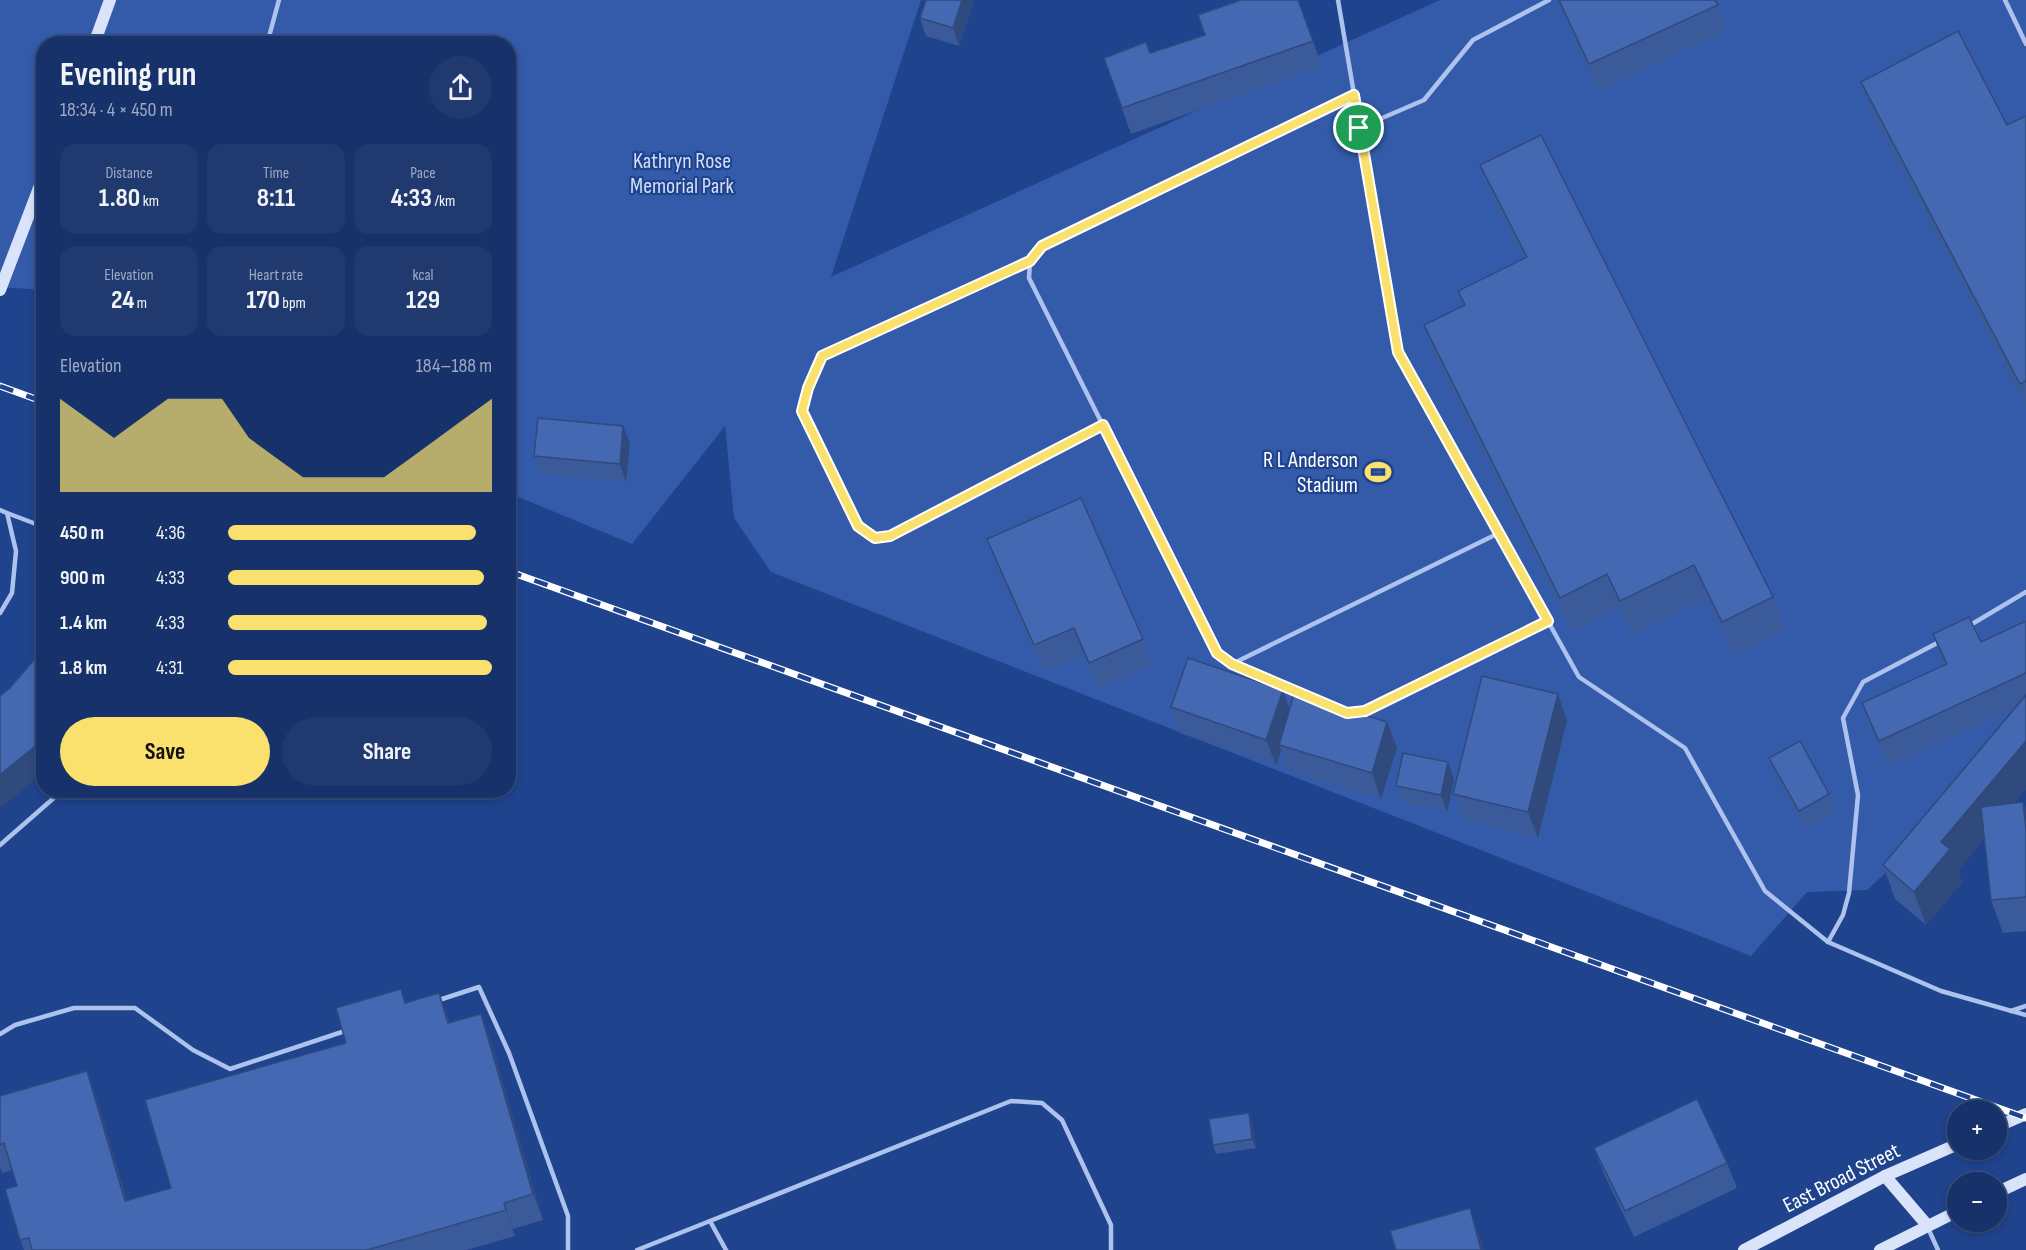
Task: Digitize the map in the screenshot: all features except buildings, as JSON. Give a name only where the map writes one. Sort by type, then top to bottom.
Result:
[{"type":"main road","points":[[97,36],[110,0]]},
{"type":"main road","points":[[0,290],[36,196]]},
{"type":"main road","points":[[2007,1122],[2026,1114]]},
{"type":"main road","name":"East Broad Street","points":[[1744,1250],[1885,1176],[1947,1149]]},
{"type":"main road","points":[[1885,1176],[1927,1225]]},
{"type":"main road","points":[[2007,1187],[2026,1179]]},
{"type":"main road","points":[[1880,1250],[1947,1216]]},
{"type":"lane","points":[[269,36],[279,0]]},
{"type":"lane","points":[[1338,0],[1398,352],[1579,677],[1685,748],[1765,891],[1828,942],[1941,991],[2026,1016]]},
{"type":"lane","points":[[1359,128],[1424,100],[1473,40],[1549,0]]},
{"type":"lane","points":[[2005,0],[2026,44]]},
{"type":"lane","points":[[1103,425],[890,536],[875,538],[858,526],[802,411],[808,388],[822,356],[1030,261],[1042,246],[1354,95]]},
{"type":"lane","points":[[1030,261],[1029,278],[1217,653],[1232,664],[1336,708]]},
{"type":"lane","points":[[0,510],[36,523]]},
{"type":"lane","points":[[0,613],[12,593],[16,552],[7,513]]},
{"type":"lane","points":[[1232,664],[1499,533]]},
{"type":"lane","points":[[1965,628],[2026,592]]},
{"type":"lane","points":[[1347,713],[1365,711],[1548,621]]},
{"type":"lane","points":[[1828,942],[1843,915],[1849,893],[1858,795],[1843,718],[1863,682],[1945,639]]},
{"type":"lane","points":[[0,845],[54,798]]},
{"type":"lane","points":[[434,1002],[479,987],[509,1053],[568,1216],[568,1250]]},
{"type":"lane","points":[[2011,1011],[2026,1006]]},
{"type":"lane","points":[[0,1034],[15,1026],[74,1008],[135,1008],[193,1050],[230,1069],[354,1028]]},
{"type":"lane","points":[[637,1250],[1011,1101],[1042,1103],[1062,1120],[1112,1225],[1111,1250]]},
{"type":"lane","points":[[710,1221],[726,1250]]},
{"type":"lane","points":[[1927,1225],[1938,1250]]},
{"type":"green space","name":"R L Anderson Stadium","points":[[0,0],[921,0],[831,277],[1440,0],[2026,0],[2026,732],[1974,792],[1867,890],[1807,892],[1751,956],[771,572],[734,518],[725,426],[632,544],[516,496],[516,36],[36,36],[36,290],[0,287]]},
{"type":"railway","points":[[0,386],[36,399]]},
{"type":"railway","points":[[516,574],[2026,1118]]},
{"type":"place","name":"R L Anderson Stadium","points":[[1378,472]]},
{"type":"route","points":[[1354,95],[1359,128],[1398,352],[1548,621],[1365,711],[1347,713],[1232,664],[1217,653],[1103,425],[890,536],[875,538],[858,526],[802,411],[808,388],[822,356],[1030,261],[1042,246],[1354,95]]},
{"type":"park label","name":"Kathryn Rose Memorial Park","points":[[682,172]]}]
